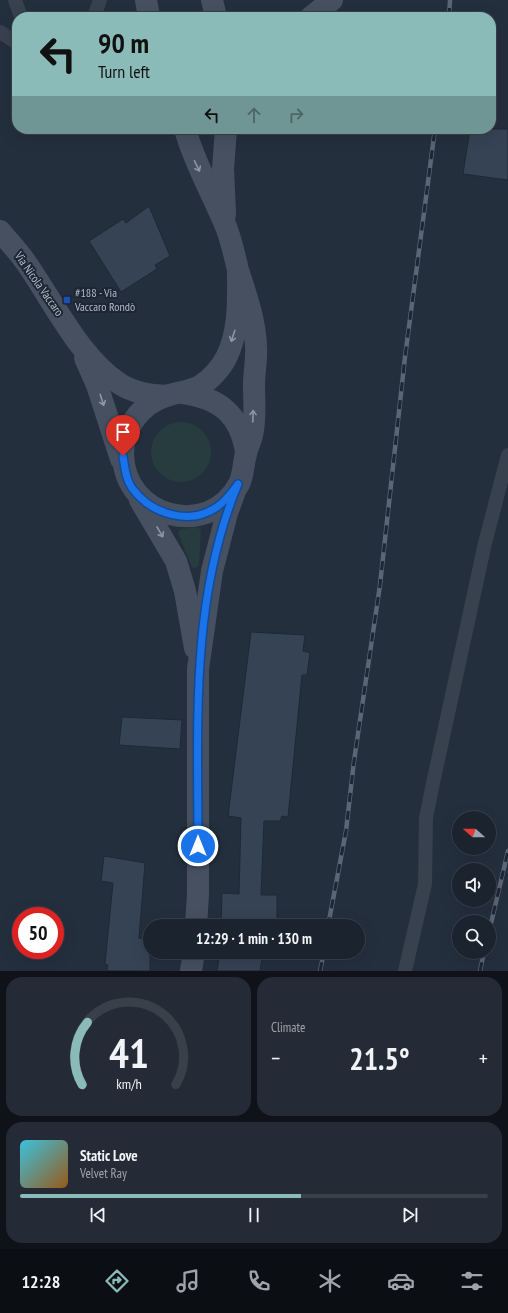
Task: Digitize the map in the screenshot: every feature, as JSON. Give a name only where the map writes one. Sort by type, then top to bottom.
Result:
[{"type":"main road","points":[[146,0],[148,12]]},
{"type":"main road","points":[[212,0],[215,12]]},
{"type":"main road","points":[[318,12],[332,0]]},
{"type":"main road","points":[[186,134],[191,153],[225,224],[254,321],[256,347],[252,434],[246,453],[244,469],[238,484],[226,499],[216,508],[201,514],[186,516],[170,515],[155,509],[143,501],[128,480],[124,440],[130,425],[140,412],[152,402],[200,386],[226,358],[238,322],[238,270]]},
{"type":"main road","points":[[225,224],[223,169],[226,134]]},
{"type":"main road","name":"Via Nicola Vaccaro","points":[[0,231],[26,262],[76,339],[97,365],[121,384],[148,394],[175,394]]},
{"type":"main road","name":"Via Nicola Vaccaro","points":[[76,339],[97,385],[128,480],[176,562],[185,591],[198,669]]},
{"type":"main road","points":[[175,394],[204,397],[214,401],[227,410],[237,423],[243,437],[246,453]]},
{"type":"main road","name":"Via Nicola Vaccaro","points":[[196,919],[198,894],[198,669],[212,571],[226,513],[238,484]]},
{"type":"main road","points":[[191,971],[193,959]]},
{"type":"lane","points":[[15,0],[19,12]]},
{"type":"lane","points":[[96,12],[100,0]]},
{"type":"lane","points":[[0,32],[12,40]]},
{"type":"lane","points":[[405,971],[425,884],[426,818],[485,543],[508,455]]},
{"type":"green space","points":[[175,422],[187,422],[198,427],[206,435],[211,446],[209,464],[198,477],[187,482],[175,482],[164,477],[156,469],[151,458],[151,446],[156,435],[164,427]]},
{"type":"green space","points":[[197,527],[201,530],[199,565],[195,568],[192,567],[178,533],[181,529]]},
{"type":"building","points":[[496,129],[508,129],[508,180],[463,174],[469,134],[496,134]]},
{"type":"building","points":[[149,206],[170,256],[155,265],[157,269],[121,292],[89,241],[123,219],[126,223]]},
{"type":"building","points":[[251,632],[305,635],[303,651],[310,653],[307,675],[302,675],[288,817],[282,816],[280,821],[264,821],[261,895],[277,895],[277,919],[221,919],[222,893],[239,894],[241,818],[228,816]]},
{"type":"building","points":[[122,717],[182,720],[180,749],[119,745]]},
{"type":"building","points":[[104,856],[145,863],[139,938],[143,939],[143,959],[150,959],[150,971],[107,971],[108,965],[105,964],[113,883],[101,881]]},
{"type":"building","points":[[219,959],[262,959],[260,971],[217,971]]},
{"type":"railway","points":[[449,12],[450,0]]},
{"type":"railway","points":[[329,919],[346,831],[354,761],[380,585],[405,357],[434,134]]},
{"type":"railway","points":[[493,915],[508,851]]},
{"type":"railway","points":[[320,971],[323,959]]},
{"type":"railway","points":[[480,971],[483,959]]},
{"type":"place","name":"#188 - Via Vaccaro Rondò","points":[[67,300]]},
{"type":"route","points":[[123,456],[125,472],[132,487],[143,501],[155,509],[170,515],[186,516],[201,514],[216,508],[226,499],[238,484],[226,513],[217,547],[212,571],[198,669],[198,846]]}]
